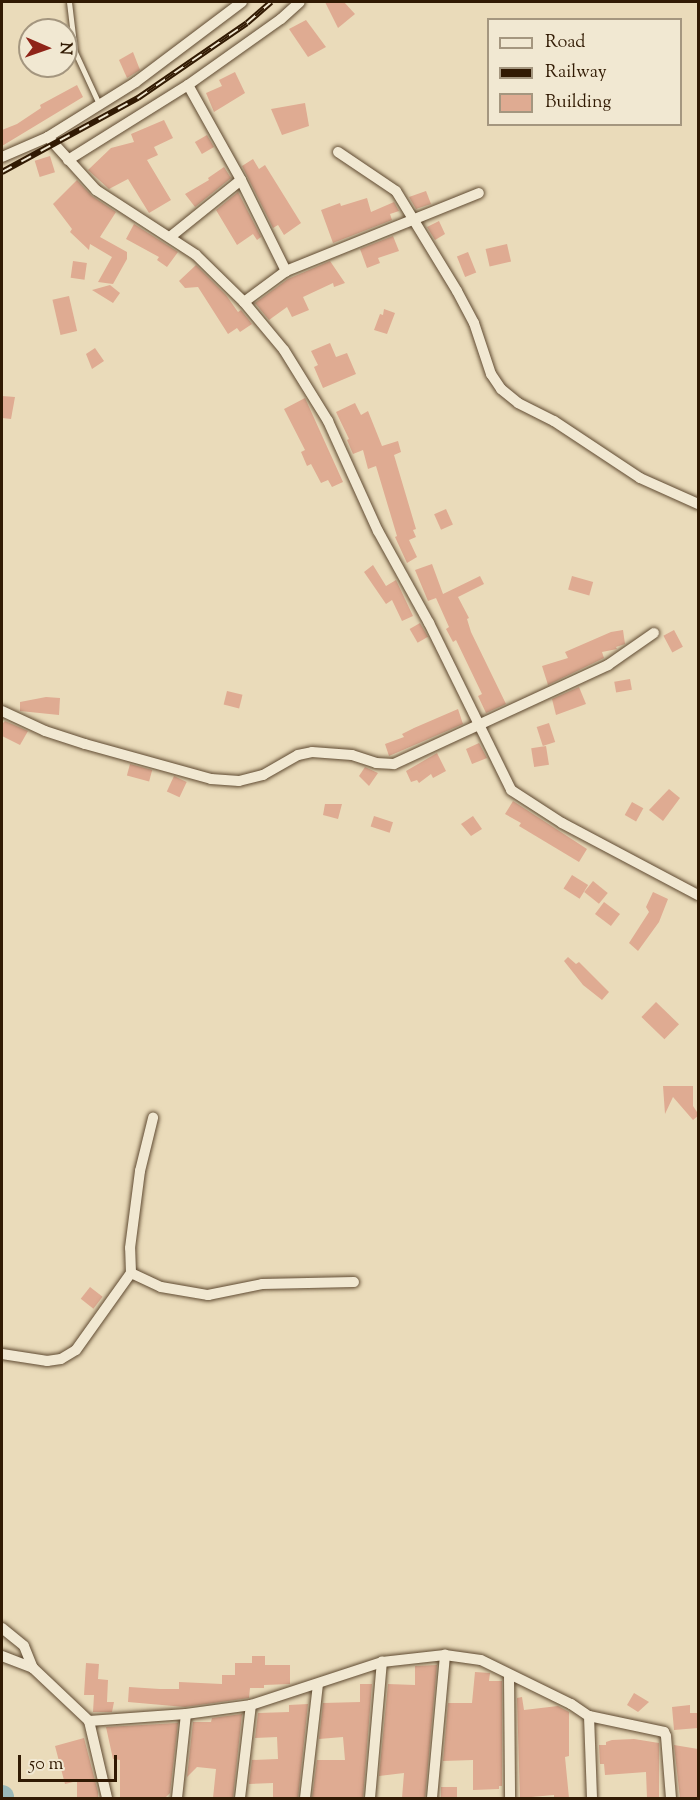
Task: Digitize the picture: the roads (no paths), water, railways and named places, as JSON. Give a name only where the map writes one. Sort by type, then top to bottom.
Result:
[{"type":"street","points":[[2,157],[48,137],[136,82],[242,2]]},
{"type":"street","points":[[68,160],[188,85],[281,19],[300,2]]},
{"type":"street","points":[[188,85],[241,180],[286,271]]},
{"type":"street","points":[[48,137],[96,190],[196,255],[244,302],[284,350],[328,421],[378,531],[429,623],[511,790],[562,823],[699,895]]},
{"type":"street","points":[[338,152],[388,183],[396,191],[474,323],[491,374],[501,389],[518,403],[554,421],[640,478],[699,504]]},
{"type":"street","points":[[170,237],[241,180]]},
{"type":"street","points":[[244,302],[286,271],[479,193]]},
{"type":"street","points":[[2,711],[45,731],[211,779],[238,781],[263,775],[298,755],[312,752],[352,755],[376,763],[394,764],[608,665],[654,633]]},
{"type":"street","points":[[2,1354],[47,1360],[61,1359],[69,1355],[82,1341],[131,1273],[130,1248],[140,1171],[153,1118]]},
{"type":"street","points":[[131,1273],[161,1287],[208,1296],[261,1284],[354,1282]]},
{"type":"street","points":[[2,1628],[24,1646],[33,1668]]},
{"type":"street","points":[[89,1722],[186,1714],[251,1705],[382,1662],[445,1655],[481,1660],[571,1704],[589,1716],[664,1732],[671,1798]]},
{"type":"street","points":[[432,1798],[445,1655]]},
{"type":"street","points":[[2,1656],[33,1668],[89,1722],[107,1798]]},
{"type":"street","points":[[370,1798],[382,1662]]},
{"type":"street","points":[[509,1675],[510,1798]]},
{"type":"street","points":[[306,1798],[318,1684]]},
{"type":"street","points":[[240,1798],[251,1705]]},
{"type":"street","points":[[177,1798],[186,1714]]},
{"type":"street","points":[[589,1716],[592,1798]]},
{"type":"lane","points":[[69,2],[75,52],[99,104]]},
{"type":"railway","points":[[2,172],[138,98],[247,23],[271,2]]}]
